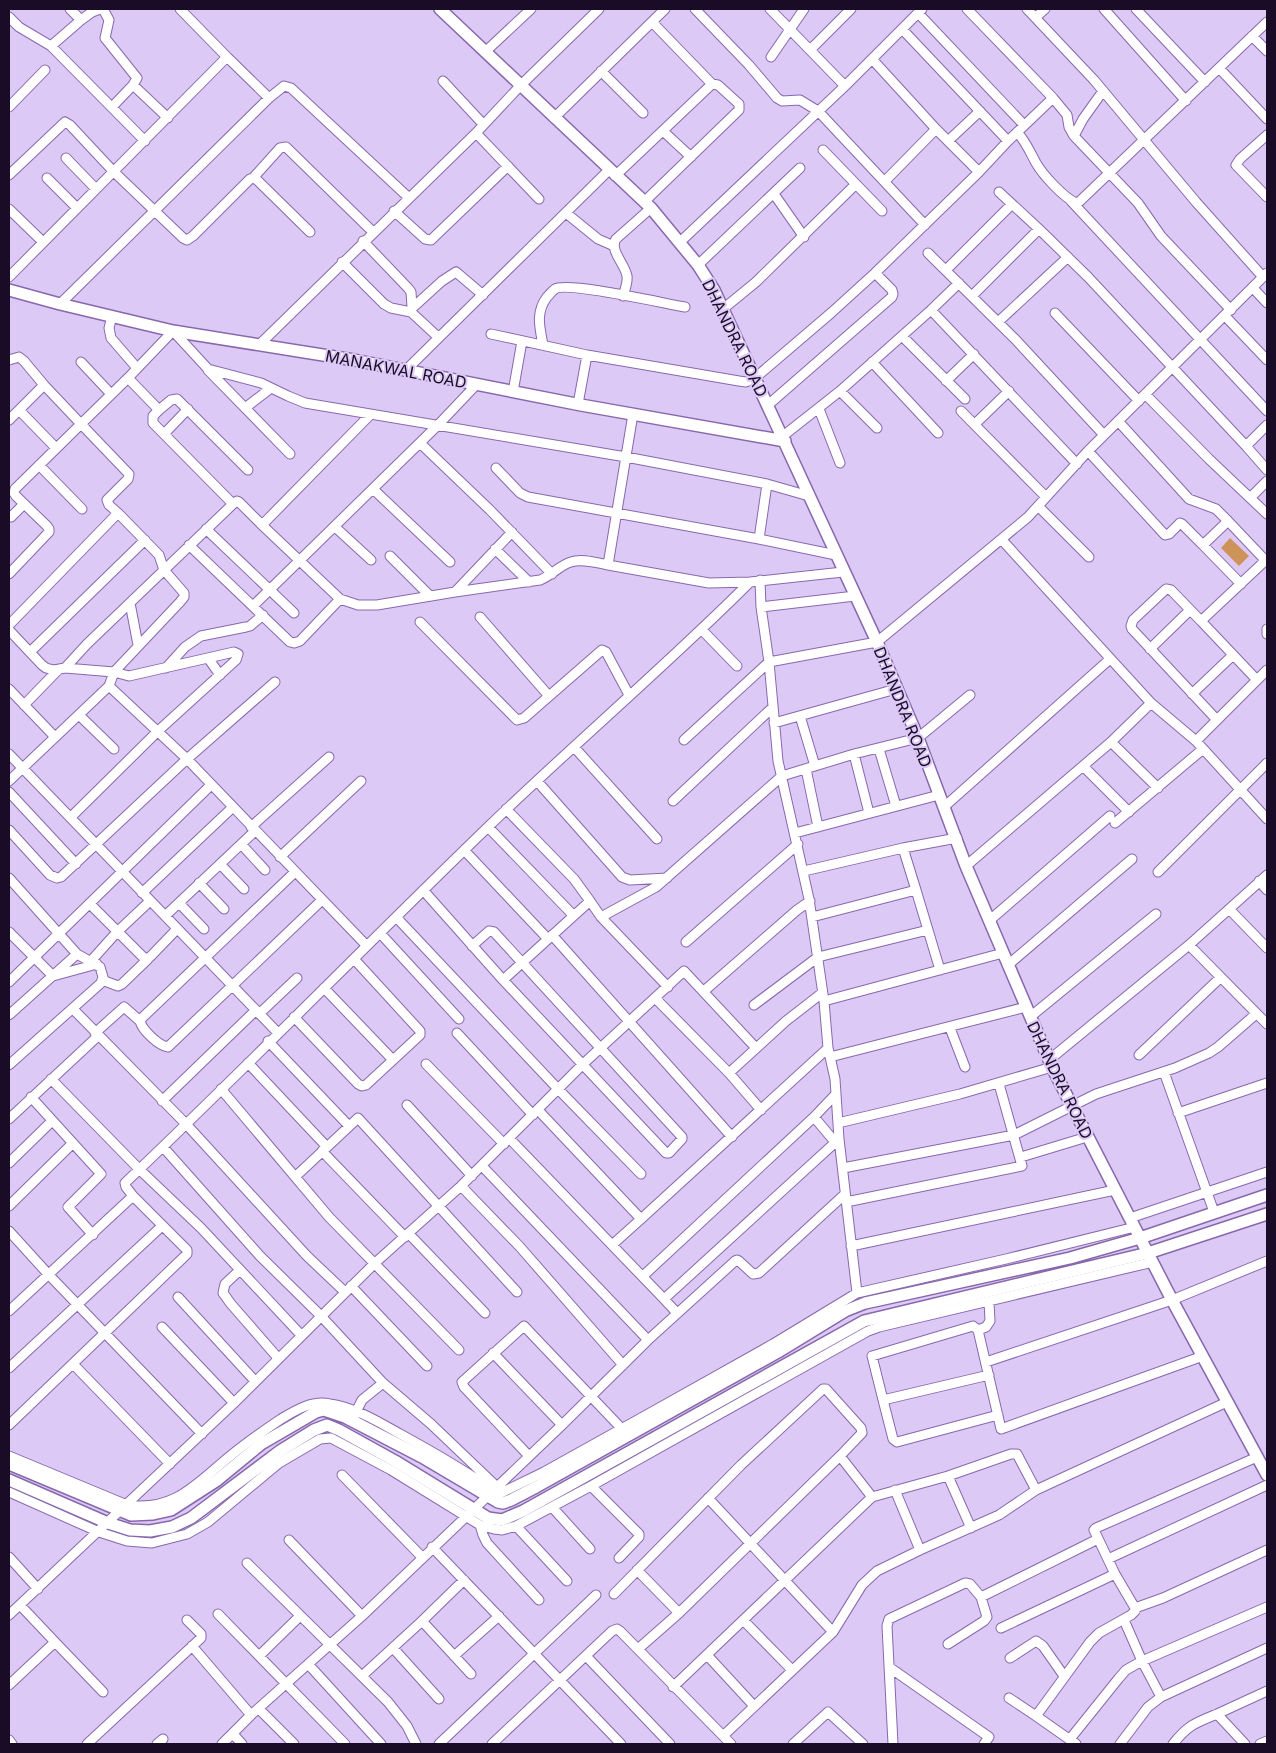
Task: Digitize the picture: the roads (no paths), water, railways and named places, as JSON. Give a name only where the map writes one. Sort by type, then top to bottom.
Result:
[{"type":"street","points":[[70,9],[81,20]]},
{"type":"street","points":[[51,46],[81,20],[92,12],[101,9],[109,20],[105,38],[136,75],[133,85],[112,107]]},
{"type":"street","points":[[180,9],[269,98]]},
{"type":"street","points":[[485,52],[531,9]]},
{"type":"street","points":[[260,344],[363,241],[476,133],[520,86],[599,9]]},
{"type":"street","points":[[695,9],[749,65],[777,98],[782,100],[800,100],[818,111],[925,225]]},
{"type":"street","points":[[770,9],[845,86]]},
{"type":"street","points":[[771,57],[804,9]]},
{"type":"street","points":[[811,49],[851,9]]},
{"type":"street","points":[[967,9],[1067,114],[1069,127],[1074,136],[1138,203],[1161,236],[1267,360]]},
{"type":"street","points":[[684,740],[769,662],[877,642],[1002,540],[1038,506],[1088,451],[1265,275],[1196,202],[1103,91],[1027,9]]},
{"type":"street","points":[[1036,17],[1044,9]]},
{"type":"street","points":[[1104,9],[1186,101]]},
{"type":"street","points":[[1136,9],[1205,82]]},
{"type":"street","name":"DHANDRA ROAD","points":[[444,10],[520,86],[647,205],[698,265],[714,290],[877,642],[918,738],[966,866],[1050,1064],[1086,1137],[1172,1300],[1267,1475]]},
{"type":"street","points":[[554,118],[652,22],[660,10]]},
{"type":"street","points":[[679,243],[845,86],[920,11],[1024,125]]},
{"type":"street","points":[[9,17],[19,27],[51,46],[145,141]]},
{"type":"street","points":[[623,296],[627,276],[614,246],[616,239],[691,157],[740,109],[739,104],[718,85],[712,84],[652,22]]},
{"type":"street","points":[[1071,200],[1080,201],[1267,22]]},
{"type":"street","points":[[902,29],[1008,141]]},
{"type":"street","points":[[1252,36],[1267,51]]},
{"type":"street","points":[[9,277],[227,57]]},
{"type":"street","points":[[872,59],[936,129],[979,172]]},
{"type":"street","points":[[1219,68],[1267,119]]},
{"type":"street","points":[[9,107],[45,70]]},
{"type":"street","points":[[600,71],[643,113]]},
{"type":"street","points":[[443,82],[483,124]]},
{"type":"street","points":[[406,370],[566,213],[663,132],[712,84]]},
{"type":"street","points":[[133,85],[168,118]]},
{"type":"street","points":[[60,304],[283,86],[290,88],[408,198]]},
{"type":"street","points":[[1074,136],[1080,123],[1103,91]]},
{"type":"street","points":[[491,334],[587,355],[746,382],[756,378],[875,273],[1053,98]]},
{"type":"street","points":[[948,141],[980,111]]},
{"type":"street","points":[[9,175],[65,122],[154,211],[187,240],[194,236],[253,178],[280,148],[286,147],[373,232]]},
{"type":"street","points":[[1068,122],[1080,123]]},
{"type":"street","points":[[885,181],[936,129]]},
{"type":"street","points":[[663,132],[691,157]]},
{"type":"street","points":[[1017,132],[1026,142],[1041,170],[1267,411]]},
{"type":"street","points":[[476,133],[539,198]]},
{"type":"street","points":[[1267,135],[1240,159],[1236,165],[1267,197]]},
{"type":"street","points":[[823,150],[882,211]]},
{"type":"street","points":[[66,158],[96,189]]},
{"type":"street","points":[[394,211],[425,239],[431,240],[508,166]]},
{"type":"street","points":[[698,265],[800,168]]},
{"type":"street","points":[[47,178],[77,208]]},
{"type":"street","points":[[253,178],[310,232]]},
{"type":"street","points":[[723,310],[804,237],[856,184]]},
{"type":"street","points":[[999,192],[1068,257],[1267,470]]},
{"type":"street","points":[[774,194],[804,237]]},
{"type":"street","points":[[946,270],[1012,204]]},
{"type":"street","points":[[9,209],[43,242]]},
{"type":"street","points":[[566,213],[598,239],[614,246]]},
{"type":"street","points":[[972,296],[1039,229]]},
{"type":"street","points":[[363,241],[411,292],[410,309]]},
{"type":"street","points":[[928,253],[998,322],[1104,435]]},
{"type":"street","points":[[998,322],[1068,257]]},
{"type":"street","points":[[342,262],[384,304],[391,308],[410,309],[438,337]]},
{"type":"street","points":[[410,309],[442,281],[456,272],[483,295]]},
{"type":"street","points":[[768,406],[892,297],[892,290],[875,273]]},
{"type":"street","points":[[784,439],[902,336],[959,283]]},
{"type":"street","points":[[544,345],[538,321],[539,313],[545,300],[554,289],[564,287],[685,307]]},
{"type":"street","points":[[1253,288],[1267,303]]},
{"type":"street","name":"MANAKWAL ROAD","points":[[9,290],[173,331],[260,344],[633,414],[784,439]]},
{"type":"street","points":[[931,310],[1077,464]]},
{"type":"street","points":[[1055,313],[1267,514]]},
{"type":"street","points":[[112,316],[111,338],[137,368]]},
{"type":"street","points":[[10,572],[50,529],[14,493],[15,490],[173,331],[208,370],[290,454]]},
{"type":"street","points":[[902,336],[965,399]]},
{"type":"street","points":[[513,392],[522,340]]},
{"type":"street","points":[[946,381],[974,354]]},
{"type":"street","points":[[578,404],[587,355]]},
{"type":"street","points":[[9,360],[19,357],[24,360],[44,386],[129,474],[128,479],[108,500],[110,505],[159,555],[164,570],[182,589],[184,597],[114,672],[109,686],[9,782]]},
{"type":"street","points":[[81,362],[111,394]]},
{"type":"street","points":[[872,362],[938,433]]},
{"type":"street","points":[[208,370],[261,383],[305,402],[370,415],[626,457],[767,484],[809,496]]},
{"type":"street","points":[[128,378],[159,410]]},
{"type":"street","points":[[253,606],[438,425],[476,385]]},
{"type":"street","points":[[9,420],[44,386]]},
{"type":"street","points":[[245,408],[271,388]]},
{"type":"street","points":[[840,391],[877,428]]},
{"type":"street","points":[[975,424],[1008,391]]},
{"type":"street","points":[[233,504],[153,423],[153,416],[174,398],[248,470]]},
{"type":"street","points":[[818,409],[840,463]]},
{"type":"street","points":[[19,410],[56,448]]},
{"type":"street","points":[[164,434],[188,410]]},
{"type":"street","points":[[961,411],[1046,497]]},
{"type":"street","points":[[608,565],[633,414]]},
{"type":"street","points":[[262,525],[370,415]]},
{"type":"street","points":[[1118,421],[1189,499],[1216,509],[1266,560],[1202,621]]},
{"type":"street","points":[[1246,446],[1267,425]]},
{"type":"street","points":[[420,442],[552,574]]},
{"type":"street","points":[[1088,451],[1165,535],[1182,524],[1241,584]]},
{"type":"street","points":[[39,465],[82,509]]},
{"type":"street","points":[[496,468],[520,492],[528,497],[836,555]]},
{"type":"street","points":[[1250,498],[1267,480]]},
{"type":"street","points":[[759,539],[767,484]]},
{"type":"street","points":[[373,489],[450,562]]},
{"type":"street","points":[[24,705],[237,501],[340,599],[358,605],[376,605],[540,580],[572,561],[608,565],[709,583],[755,581],[844,572]]},
{"type":"street","points":[[10,517],[24,504]]},
{"type":"street","points":[[1038,506],[1089,557]]},
{"type":"street","points":[[9,625],[118,514]]},
{"type":"street","points":[[1203,545],[1228,521]]},
{"type":"street","points":[[335,527],[370,560]]},
{"type":"street","points":[[206,529],[294,613]]},
{"type":"street","points":[[454,592],[512,532]]},
{"type":"street","points":[[30,652],[145,540]]},
{"type":"street","points":[[1002,540],[1151,703],[1196,741],[1267,818]]},
{"type":"street","points":[[190,545],[290,642],[300,641],[340,599]]},
{"type":"street","points":[[495,550],[529,582]]},
{"type":"street","points":[[390,556],[430,596]]},
{"type":"street","points":[[755,581],[769,662],[778,761],[810,901],[835,1095],[838,1123],[837,1140],[858,1293]]},
{"type":"street","points":[[9,1425],[187,1254],[187,1250],[124,1185],[268,1041],[506,809],[755,581]]},
{"type":"street","points":[[1217,720],[1130,626],[1133,620],[1157,596],[1169,589],[1257,680]]},
{"type":"street","points":[[761,607],[855,596]]},
{"type":"street","points":[[130,603],[138,645]]},
{"type":"street","points":[[1150,649],[1190,610]]},
{"type":"street","points":[[166,668],[185,647],[201,636],[246,628],[263,615]]},
{"type":"street","points":[[480,617],[549,696]]},
{"type":"street","points":[[420,622],[517,720],[524,718],[602,650],[606,652],[629,695]]},
{"type":"street","points":[[1267,628],[1267,634]]},
{"type":"street","points":[[9,630],[46,668],[54,670],[114,672],[129,676],[234,652],[238,654],[236,660],[158,731],[71,818]]},
{"type":"street","points":[[702,630],[737,666]]},
{"type":"street","points":[[1192,694],[1233,655]]},
{"type":"street","points":[[208,658],[220,675]]},
{"type":"street","points":[[944,807],[1110,659]]},
{"type":"street","points":[[1196,741],[1267,670]]},
{"type":"street","points":[[9,830],[54,877],[61,877],[187,759],[275,682]]},
{"type":"street","points":[[109,686],[187,759],[367,946]]},
{"type":"street","points":[[9,689],[55,738]]},
{"type":"street","points":[[774,724],[896,689]]},
{"type":"street","points":[[601,917],[656,887],[782,776],[854,754],[918,738],[970,695]]},
{"type":"street","points":[[966,866],[1111,742],[1151,703]]},
{"type":"street","points":[[672,801],[772,708]]},
{"type":"street","points":[[79,715],[114,749]]},
{"type":"street","points":[[800,716],[815,766]]},
{"type":"street","points":[[1111,742],[1158,788]]},
{"type":"street","points":[[574,747],[657,839]]},
{"type":"street","points":[[879,748],[896,806]]},
{"type":"street","points":[[990,920],[1113,820],[1129,812],[1203,749]]},
{"type":"street","points":[[9,754],[142,894],[278,1032]]},
{"type":"street","points":[[854,754],[869,813]]},
{"type":"street","points":[[165,916],[241,844],[253,829],[329,756]]},
{"type":"street","points":[[1158,872],[1267,763]]},
{"type":"street","points":[[1083,766],[1129,812]]},
{"type":"street","points":[[806,769],[818,827]]},
{"type":"street","points":[[280,857],[361,781]]},
{"type":"street","points":[[537,781],[626,880],[667,878]]},
{"type":"street","points":[[9,982],[211,785]]},
{"type":"street","points":[[9,792],[76,864]]},
{"type":"street","points":[[795,833],[939,795]]},
{"type":"street","points":[[142,894],[233,807]]},
{"type":"street","points":[[506,809],[574,879],[601,917],[668,987]]},
{"type":"street","points":[[488,827],[573,916]]},
{"type":"street","points":[[804,871],[956,838]]},
{"type":"street","points":[[241,844],[265,870]]},
{"type":"street","points":[[686,942],[798,844]]},
{"type":"street","points":[[903,848],[940,970]]},
{"type":"street","points":[[464,850],[631,1021],[732,1137]]},
{"type":"street","points":[[1008,965],[1132,859]]},
{"type":"street","points":[[220,864],[244,889]]},
{"type":"street","points":[[140,1021],[295,872]]},
{"type":"street","points":[[838,1123],[999,1084],[1050,1064],[1189,945],[1267,875]]},
{"type":"street","points":[[9,878],[77,954],[94,963],[102,972],[101,983],[9,1065]]},
{"type":"street","points":[[1259,881],[1267,890]]},
{"type":"street","points":[[199,883],[224,909]]},
{"type":"street","points":[[422,890],[472,946],[503,980],[666,1153],[682,1139],[492,931],[472,946]]},
{"type":"street","points":[[812,917],[916,890]]},
{"type":"street","points":[[9,1119],[124,1007],[140,1021],[142,1027],[162,1046],[168,1048],[322,900]]},
{"type":"street","points":[[53,976],[94,963],[118,932],[150,901]]},
{"type":"street","points":[[503,980],[590,901]]},
{"type":"street","points":[[704,991],[797,910],[810,901]]},
{"type":"street","points":[[178,903],[204,929]]},
{"type":"street","points":[[90,904],[142,957],[148,959]]},
{"type":"street","points":[[1229,909],[1267,948]]},
{"type":"street","points":[[612,1245],[761,1110],[829,1053],[1028,1012],[1156,914]]},
{"type":"street","points":[[396,916],[558,1089],[641,1174]]},
{"type":"street","points":[[102,980],[118,986],[177,929]]},
{"type":"street","points":[[754,1005],[818,957],[928,930]]},
{"type":"street","points":[[9,932],[53,976]]},
{"type":"street","points":[[380,933],[459,1019]]},
{"type":"street","points":[[1189,945],[1267,1024]]},
{"type":"street","points":[[729,1073],[756,1048],[823,997],[940,970],[1003,953]]},
{"type":"street","points":[[9,1015],[77,954]]},
{"type":"street","points":[[294,1017],[362,1086],[366,1086],[421,1033],[354,959]]},
{"type":"street","points":[[9,1615],[202,1434],[375,1263],[472,1176],[582,1065],[684,971],[756,1048]]},
{"type":"street","points":[[162,1101],[297,978]]},
{"type":"street","points":[[1139,1055],[1220,978]]},
{"type":"street","points":[[324,988],[393,1060]]},
{"type":"street","points":[[656,998],[729,1073],[761,1110]]},
{"type":"street","points":[[73,1009],[186,1124],[307,1256],[348,1289],[427,1366]]},
{"type":"street","points":[[842,1168],[1014,1135],[1096,1094],[1164,1072],[1214,1050],[1256,1014]]},
{"type":"street","points":[[950,1028],[966,1067]]},
{"type":"street","points":[[457,1033],[641,1219]]},
{"type":"street","points":[[268,1041],[349,1126]]},
{"type":"street","points":[[248,1063],[325,1149],[407,1236],[485,1313]]},
{"type":"street","points":[[426,1064],[612,1245],[677,1313]]},
{"type":"street","points":[[1164,1072],[1214,1212]]},
{"type":"street","points":[[51,1079],[139,1169],[201,1228],[301,1335]]},
{"type":"street","points":[[1178,1113],[1267,1083]]},
{"type":"street","points":[[222,1744],[251,1715],[362,1616],[422,1556],[470,1513],[648,1340],[737,1260],[752,1274],[759,1273],[846,1198],[1020,1167],[1023,1163],[999,1084]]},
{"type":"street","points":[[221,1089],[329,1217],[460,1350]]},
{"type":"street","points":[[643,1276],[814,1117],[835,1095]]},
{"type":"street","points":[[31,1097],[101,1174],[68,1207],[93,1235]]},
{"type":"street","points":[[407,1105],[472,1176]]},
{"type":"street","points":[[814,1117],[837,1140]]},
{"type":"street","points":[[294,1177],[356,1119],[360,1118],[517,1292]]},
{"type":"street","points":[[9,1163],[52,1121]]},
{"type":"street","points":[[1021,1157],[1086,1137]]},
{"type":"street","points":[[664,1299],[837,1140]]},
{"type":"street","points":[[9,1206],[73,1143]]},
{"type":"street","points":[[163,1147],[222,1211],[260,1256],[321,1316],[383,1383],[431,1424],[504,1503],[736,1376],[856,1306],[1070,1258],[1140,1238],[1267,1195]]},
{"type":"street","points":[[482,1166],[648,1340]]},
{"type":"street","points":[[9,1456],[124,1508],[131,1515],[153,1514],[171,1510],[216,1481],[261,1444],[316,1412],[324,1410],[354,1416],[422,1457],[492,1491],[501,1493],[622,1429],[773,1344],[858,1293],[1023,1255],[1132,1222],[1206,1192],[1267,1172]]},
{"type":"street","points":[[461,1186],[520,1247],[623,1365]]},
{"type":"street","points":[[851,1246],[1115,1190]]},
{"type":"street","points":[[9,1312],[133,1196]]},
{"type":"street","points":[[480,1525],[494,1530],[516,1526],[591,1486],[856,1336],[879,1327],[990,1302],[1150,1257],[1267,1214]]},
{"type":"street","points":[[9,1368],[162,1226]]},
{"type":"street","points":[[9,1231],[202,1434]]},
{"type":"street","points":[[9,1492],[99,1532],[127,1540],[152,1543],[187,1534],[208,1522],[279,1463],[320,1439],[331,1438],[470,1513],[502,1520],[518,1514],[864,1321],[1150,1257]]},
{"type":"street","points":[[986,1362],[1172,1300],[1267,1260]]},
{"type":"street","points":[[240,1270],[226,1284],[223,1293],[278,1358]]},
{"type":"street","points":[[178,1297],[256,1381]]},
{"type":"street","points":[[978,1330],[986,1327],[990,1321],[990,1302]]},
{"type":"street","points":[[529,1456],[463,1384],[463,1380],[524,1326],[622,1429]]},
{"type":"street","points":[[998,1415],[897,1442],[893,1439],[872,1356],[973,1326],[978,1330],[989,1375],[998,1415],[1000,1427],[1003,1430],[1203,1356]]},
{"type":"street","points":[[162,1327],[234,1403]]},
{"type":"street","points":[[493,1352],[562,1425]]},
{"type":"street","points":[[73,1364],[170,1464]]},
{"type":"street","points":[[884,1400],[989,1375]]},
{"type":"street","points":[[354,1416],[362,1400],[383,1383]]},
{"type":"street","points":[[614,1594],[708,1498],[824,1388],[862,1430],[862,1433],[840,1456],[751,1544],[679,1613],[638,1649]]},
{"type":"street","points":[[722,1736],[833,1632],[856,1593],[877,1571],[1012,1508],[1036,1490],[1227,1402]]},
{"type":"street","points":[[9,1480],[108,1523],[130,1530],[150,1531],[172,1527],[191,1518],[280,1451],[314,1430],[327,1425],[395,1461],[470,1513],[480,1525],[490,1548],[539,1600]]},
{"type":"street","points":[[674,1686],[872,1497],[948,1476],[1011,1454],[1017,1454],[1036,1490]]},
{"type":"street","points":[[840,1456],[872,1497]]},
{"type":"street","points":[[1135,1608],[1095,1534],[1096,1528],[1257,1457]]},
{"type":"street","points":[[9,1464],[124,1508]]},
{"type":"street","points":[[342,1475],[422,1556]]},
{"type":"street","points":[[948,1476],[971,1528]]},
{"type":"street","points":[[1108,1559],[1267,1485]]},
{"type":"street","points":[[591,1486],[639,1534],[636,1542],[619,1558]]},
{"type":"street","points":[[895,1490],[920,1550]]},
{"type":"street","points":[[708,1498],[833,1632]]},
{"type":"street","points":[[552,1507],[590,1549]]},
{"type":"street","points":[[516,1526],[567,1581]]},
{"type":"street","points":[[981,1597],[1098,1539]]},
{"type":"street","points":[[289,1540],[362,1616]]},
{"type":"street","points":[[432,1547],[616,1742]]},
{"type":"street","points":[[1036,1716],[1064,1676],[1099,1633],[1124,1620],[1135,1611],[1135,1608],[1163,1598],[1267,1550]]},
{"type":"street","points":[[9,1557],[38,1589]]},
{"type":"street","points":[[247,1563],[362,1675],[400,1716],[416,1744]]},
{"type":"street","points":[[637,1570],[679,1613]]},
{"type":"street","points":[[1001,1628],[1116,1574]]},
{"type":"street","points":[[362,1675],[464,1580]]},
{"type":"street","points":[[893,1744],[887,1626],[889,1619],[965,1583],[970,1584],[981,1597],[986,1617],[984,1621],[948,1644]]},
{"type":"street","points":[[439,1744],[596,1594]]},
{"type":"street","points":[[20,1605],[103,1692]]},
{"type":"street","points":[[1009,1698],[1073,1742],[1126,1670],[1142,1661],[1267,1607]]},
{"type":"street","points":[[218,1614],[346,1744]]},
{"type":"street","points":[[259,1656],[300,1616]]},
{"type":"street","points":[[454,1656],[499,1616]]},
{"type":"street","points":[[88,1744],[202,1636],[187,1620]]},
{"type":"street","points":[[744,1620],[792,1670]]},
{"type":"street","points":[[1124,1620],[1142,1661],[1161,1697]]},
{"type":"street","points":[[422,1621],[471,1674]]},
{"type":"street","points":[[492,1744],[612,1631],[617,1629],[731,1744]]},
{"type":"street","points":[[9,1685],[55,1642]]},
{"type":"street","points":[[1010,1658],[1036,1642],[1043,1646],[1064,1676]]},
{"type":"street","points":[[192,1646],[251,1715]]},
{"type":"street","points":[[393,1648],[439,1699]]},
{"type":"street","points":[[1120,1744],[1148,1707],[1161,1697],[1267,1648]]},
{"type":"street","points":[[586,1656],[670,1744]]},
{"type":"street","points":[[707,1656],[754,1706]]},
{"type":"street","points":[[308,1664],[382,1744]]},
{"type":"street","points":[[889,1667],[989,1737],[984,1744]]},
{"type":"street","points":[[1173,1744],[1193,1724],[1267,1691]]},
{"type":"street","points":[[259,1709],[294,1744]]},
{"type":"street","points":[[793,1744],[828,1712],[863,1744]]},
{"type":"street","points":[[1217,1714],[1245,1744]]},
{"type":"street","points":[[233,1734],[242,1744]]},
{"type":"street","points":[[9,1740],[12,1744]]},
{"type":"street","points":[[1260,1744],[1267,1741]]}]
